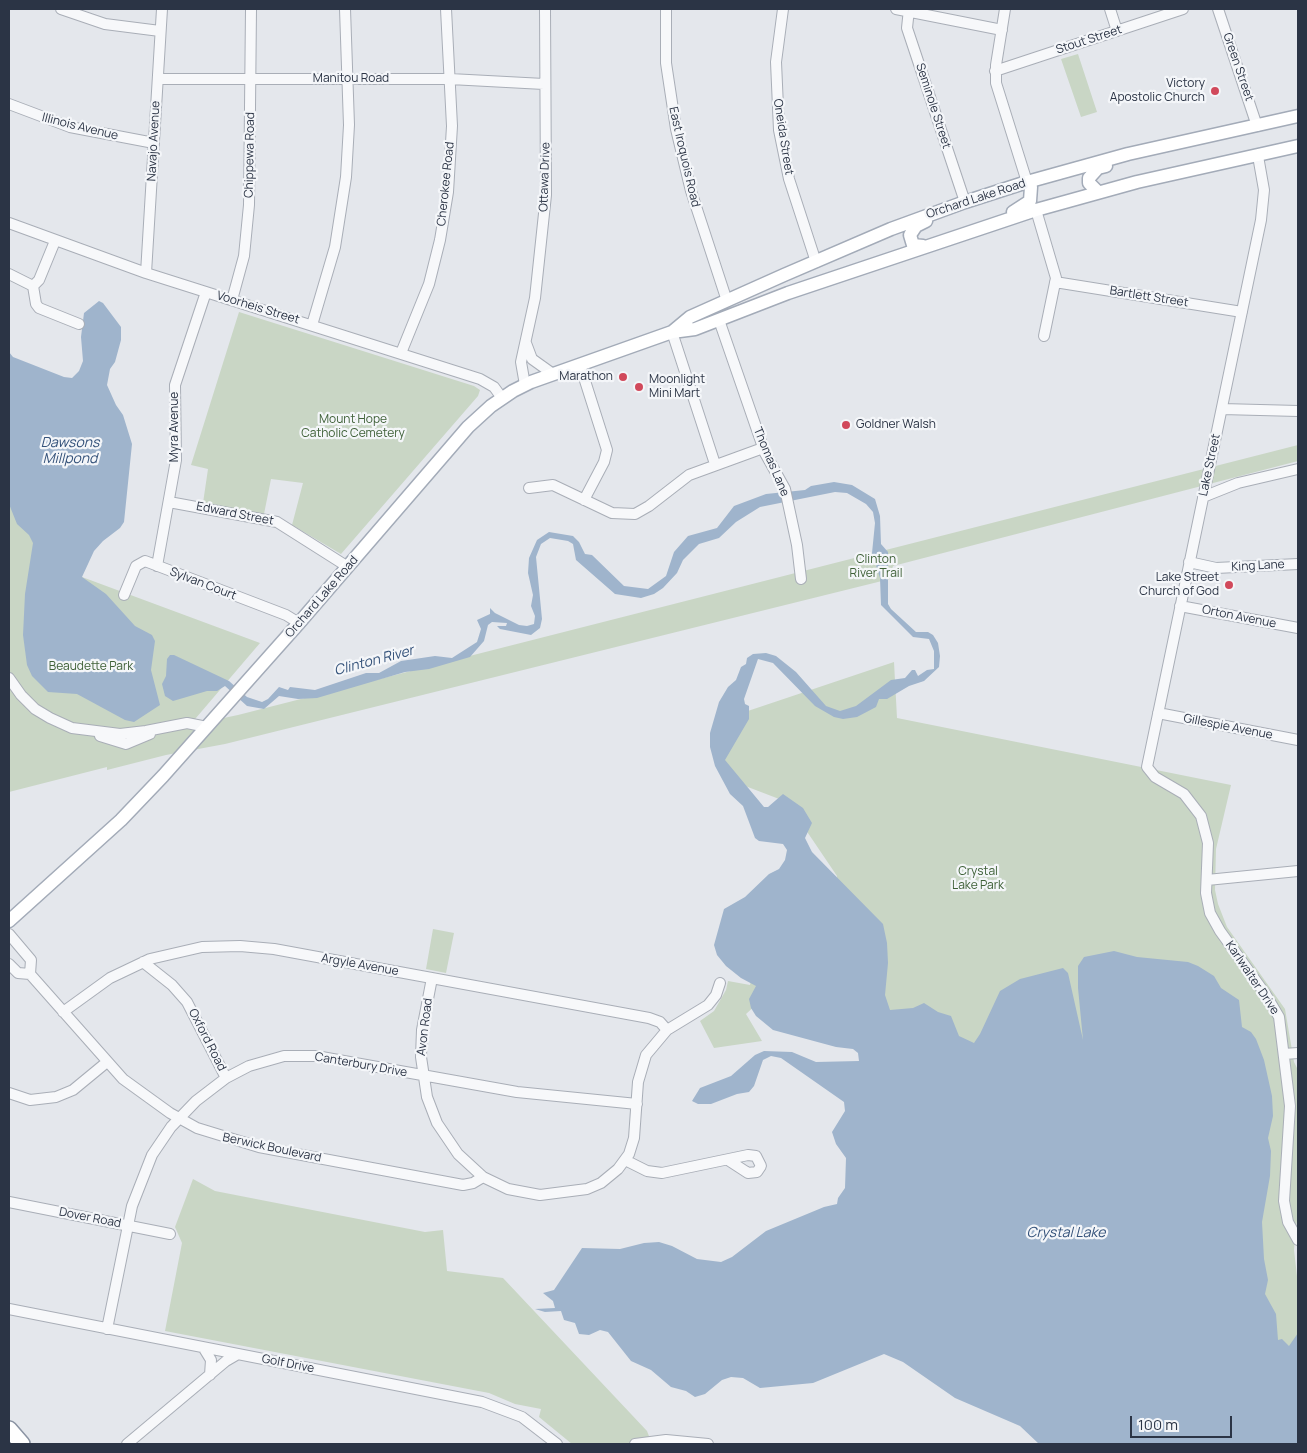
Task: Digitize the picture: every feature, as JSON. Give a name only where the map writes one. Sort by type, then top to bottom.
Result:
[{"type":"highway","points":[[9,1429],[22,1444]]},
{"type":"main road","name":"Orchard Lake Road","points":[[672,332],[690,318],[784,275],[891,229],[964,202],[1027,182],[1184,141],[1298,116]]},
{"type":"main road","points":[[1098,192],[1089,183],[1092,172],[1098,168],[1175,150],[1184,141]]},
{"type":"main road","name":"Orchard Lake Road","points":[[9,921],[121,820],[299,623],[468,426],[502,398],[525,385],[554,374],[672,332],[695,330],[788,293],[944,239],[1098,192],[1258,156],[1296,145]]},
{"type":"main road","points":[[944,239],[951,233],[1018,210],[1030,201],[1031,187],[1027,182]]},
{"type":"main road","points":[[923,246],[913,244],[910,240],[912,230],[916,226],[960,210],[964,202]]},
{"type":"main road","points":[[784,275],[784,284],[788,293]]},
{"type":"street","points":[[61,9],[114,26],[160,31]]},
{"type":"street","name":"Navajo Avenue","points":[[146,273],[162,9]]},
{"type":"street","name":"Chippewa Road","points":[[232,300],[244,256],[248,227],[251,177],[251,9]]},
{"type":"street","points":[[312,325],[332,260],[342,211],[348,157],[345,9]]},
{"type":"street","name":"Cherokee Road","points":[[402,354],[427,289],[443,224],[452,144],[446,9]]},
{"type":"street","name":"Ottawa Drive","points":[[525,385],[521,364],[539,268],[546,195],[545,9]]},
{"type":"street","name":"East Iroquois Road","points":[[666,9],[666,63],[676,129],[691,191],[727,301]]},
{"type":"street","name":"Oneida Street","points":[[783,9],[776,62],[778,124],[789,180],[816,262]]},
{"type":"street","points":[[896,9],[909,10],[1002,30]]},
{"type":"street","points":[[1005,9],[995,71],[999,97],[1027,182]]},
{"type":"street","points":[[1110,9],[1117,31]]},
{"type":"street","name":"Stout Street","points":[[995,71],[1183,9]]},
{"type":"street","name":"Green Street","points":[[1218,9],[1257,126]]},
{"type":"street","name":"Seminole Street","points":[[909,10],[907,28],[964,202]]},
{"type":"street","name":"Manitou Road","points":[[158,79],[450,79],[544,84]]},
{"type":"street","name":"Illinois Avenue","points":[[9,104],[41,118],[79,130],[154,143]]},
{"type":"street","name":"Lake Street","points":[[1150,772],[1147,764],[1264,206],[1264,190],[1258,156]]},
{"type":"street","points":[[1036,210],[1055,270],[1056,282],[1044,336]]},
{"type":"street","name":"Voorheis Street","points":[[9,223],[146,273],[480,379],[494,387],[502,398]]},
{"type":"street","points":[[32,286],[38,282],[55,241]]},
{"type":"street","points":[[9,274],[32,286],[36,304],[39,308],[79,324]]},
{"type":"street","name":"Bartlett Street","points":[[1056,282],[1242,312]]},
{"type":"street","name":"Myra Avenue","points":[[157,566],[176,456],[175,386],[206,292]]},
{"type":"street","name":"Thomas Lane","points":[[719,320],[763,448],[784,489],[789,504],[801,579]]},
{"type":"street","points":[[672,332],[715,464]]},
{"type":"street","points":[[526,343],[532,359],[554,374]]},
{"type":"street","points":[[580,365],[607,450],[604,462],[584,500]]},
{"type":"street","points":[[1222,409],[1298,411]]},
{"type":"street","points":[[529,488],[553,485],[612,513],[634,514],[649,506],[681,480],[715,464],[763,448]]},
{"type":"street","points":[[1203,497],[1238,483],[1298,469]]},
{"type":"street","name":"Edward Street","points":[[168,502],[277,522],[348,567]]},
{"type":"street","name":"Sylvan Court","points":[[124,595],[138,564],[145,561],[286,615],[299,623]]},
{"type":"street","name":"King Lane","points":[[1190,562],[1216,568],[1298,564]]},
{"type":"street","name":"Orton Avenue","points":[[1180,606],[1298,628]]},
{"type":"street","points":[[9,678],[21,695],[43,714],[64,725],[88,731],[128,734],[187,723],[207,727]]},
{"type":"street","name":"Gillespie Avenue","points":[[1158,713],[1298,740]]},
{"type":"street","name":"Karlwalter Drive","points":[[1150,772],[1184,794],[1199,812],[1206,828],[1208,843],[1207,898],[1212,918],[1274,1007],[1282,1028],[1290,1112],[1284,1201],[1288,1222],[1298,1240]]},
{"type":"street","points":[[1207,880],[1298,871]]},
{"type":"street","name":"Berwick Boulevard","points":[[9,934],[30,958],[32,963],[30,974]]},
{"type":"street","name":"Argyle Avenue","points":[[63,1012],[100,984],[143,962],[193,948],[240,946],[274,949],[650,1018],[660,1022],[667,1030]]},
{"type":"street","name":"Oxford Road","points":[[143,962],[172,985],[187,1002],[226,1078]]},
{"type":"street","name":"Berwick Boulevard","points":[[9,964],[18,973],[30,974],[107,1062],[138,1092],[178,1119],[218,1136],[271,1150],[463,1185],[473,1183],[483,1177]]},
{"type":"street","name":"Avon Road","points":[[432,978],[421,1039],[423,1076],[430,1106],[441,1129],[458,1154],[483,1177],[516,1191],[540,1195],[557,1194],[597,1185],[610,1176],[625,1160]]},
{"type":"street","points":[[720,983],[714,997],[704,1008],[667,1030],[653,1044],[643,1061],[638,1082],[634,1138],[625,1160],[648,1171],[662,1173],[728,1160]]},
{"type":"street","points":[[1284,1054],[1298,1053]]},
{"type":"street","name":"Canterbury Drive","points":[[107,1328],[127,1225],[135,1195],[147,1165],[164,1136],[196,1101],[226,1078],[262,1062],[300,1055],[328,1058],[538,1095],[637,1104]]},
{"type":"street","points":[[9,1093],[30,1100],[56,1097],[78,1086],[107,1062]]},
{"type":"street","name":"Dover Road","points":[[9,1202],[170,1234]]},
{"type":"street","name":"Golf Drive","points":[[9,1309],[491,1404],[522,1417],[557,1444]]},
{"type":"street","points":[[203,1347],[211,1360],[210,1375]]},
{"type":"street","points":[[127,1444],[226,1361],[238,1354]]},
{"type":"street","points":[[635,1444],[666,1440],[708,1444]]},
{"type":"green space","points":[[1078,54],[1097,112],[1081,117],[1061,59]]},
{"type":"green space","name":"Mount Hope Catholic Cemetery","points":[[239,312],[474,386],[480,390],[478,396],[341,554],[292,525],[303,483],[271,479],[264,514],[203,503],[208,469],[191,465]]},
{"type":"green space","points":[[9,392],[82,577],[260,643],[190,725],[238,715],[1298,445],[1298,461],[893,566],[890,579],[225,744],[166,755],[107,770],[107,767],[9,792]]},
{"type":"green space","name":"Crystal Lake Park","points":[[894,662],[897,718],[1231,785],[1216,849],[1215,890],[1218,904],[1227,927],[1285,1009],[1294,1062],[1298,1070],[1298,1210],[1294,1250],[1298,1285],[1298,1335],[1289,1353],[1275,1344],[1089,1049],[980,1059],[773,989],[746,1014],[762,1041],[714,1048],[700,1021],[714,1011],[726,990],[728,981],[750,985],[763,927],[825,938],[837,876],[787,802],[727,779],[715,722]]},
{"type":"green space","points":[[433,929],[454,933],[446,973],[426,969]]},
{"type":"green space","points":[[193,1179],[215,1191],[425,1232],[443,1230],[447,1271],[503,1278],[647,1431],[652,1444],[572,1444],[539,1417],[541,1409],[515,1404],[489,1393],[165,1331],[182,1243],[175,1227]]},
{"type":"water","name":"Dawsons Millpond","points":[[99,301],[103,303],[121,327],[121,340],[115,362],[110,369],[107,385],[123,415],[132,444],[124,522],[120,528],[103,541],[94,551],[82,577],[106,594],[135,626],[152,635],[155,641],[151,670],[160,705],[134,722],[125,720],[77,694],[48,692],[32,676],[27,665],[23,635],[25,594],[33,543],[29,535],[17,524],[9,504],[9,352],[13,357],[64,377],[72,378],[79,371],[83,361],[81,337],[84,313]]},
{"type":"water","name":"Crystal Lake","points":[[834,482],[852,485],[875,499],[880,516],[881,544],[888,552],[888,604],[916,632],[928,632],[933,635],[938,643],[939,667],[924,681],[909,686],[887,699],[879,699],[876,707],[857,717],[843,719],[834,717],[815,706],[773,663],[758,659],[744,699],[745,704],[749,706],[749,719],[725,760],[764,807],[768,807],[783,794],[803,808],[812,823],[805,838],[812,852],[883,924],[887,943],[888,963],[885,995],[890,1010],[913,1008],[924,1003],[938,1012],[951,1016],[959,1036],[974,1043],[1000,991],[1020,979],[1063,968],[1068,973],[1083,1040],[1078,966],[1084,957],[1114,951],[1137,957],[1188,962],[1214,976],[1221,988],[1239,1000],[1242,1027],[1251,1032],[1256,1039],[1264,1060],[1272,1096],[1273,1116],[1268,1138],[1271,1151],[1270,1176],[1262,1222],[1264,1259],[1268,1280],[1265,1294],[1276,1314],[1278,1340],[1282,1339],[1289,1346],[1298,1333],[1298,1444],[1039,1444],[1020,1426],[955,1398],[903,1362],[884,1354],[813,1383],[760,1388],[743,1378],[731,1377],[722,1380],[705,1394],[695,1397],[686,1391],[671,1387],[651,1370],[631,1361],[608,1332],[600,1330],[589,1335],[579,1334],[575,1323],[564,1320],[561,1311],[545,1312],[535,1309],[555,1308],[553,1301],[543,1293],[554,1290],[582,1248],[620,1249],[644,1243],[659,1242],[672,1246],[697,1259],[721,1262],[732,1257],[766,1231],[824,1207],[837,1204],[838,1198],[845,1188],[846,1158],[836,1144],[832,1132],[845,1111],[844,1102],[781,1058],[771,1056],[763,1060],[754,1086],[749,1092],[737,1094],[711,1104],[698,1104],[692,1101],[700,1088],[731,1076],[755,1055],[764,1051],[792,1052],[816,1062],[859,1061],[858,1053],[853,1049],[836,1047],[773,1030],[756,1016],[751,1008],[749,999],[756,986],[741,978],[726,966],[717,955],[714,945],[724,909],[745,897],[769,874],[779,869],[785,860],[787,850],[783,844],[759,841],[755,838],[743,806],[730,794],[715,766],[710,747],[710,733],[719,702],[728,687],[736,680],[741,667],[746,664],[747,658],[753,654],[766,653],[776,656],[796,672],[826,706],[840,711],[856,706],[891,680],[905,678],[912,670],[915,670],[918,676],[927,670],[934,669],[934,651],[929,639],[913,637],[881,605],[880,578],[872,553],[875,523],[873,512],[866,504],[847,493],[835,492],[760,507],[736,522],[719,538],[699,544],[683,560],[677,573],[663,588],[654,594],[641,598],[615,594],[576,560],[573,544],[568,541],[550,538],[541,544],[536,557],[542,619],[540,628],[531,635],[500,629],[497,626],[506,626],[507,623],[492,622],[488,625],[484,641],[470,657],[429,669],[405,672],[317,698],[298,699],[279,696],[264,709],[247,706],[225,686],[217,691],[207,691],[173,701],[165,696],[162,684],[166,676],[167,659],[170,655],[174,655],[229,681],[247,697],[262,702],[268,699],[279,687],[288,690],[290,687],[315,690],[366,673],[379,673],[401,661],[435,656],[452,658],[477,642],[481,629],[477,620],[490,614],[490,608],[495,613],[519,625],[527,626],[534,624],[535,616],[531,606],[533,595],[528,573],[529,558],[537,540],[549,532],[573,536],[579,542],[585,554],[592,555],[624,586],[648,589],[666,576],[674,552],[688,536],[717,528],[734,506],[766,494],[805,490],[811,486]]},
{"type":"place","name":"Victory Apostolic Church","points":[[1215,91]]},
{"type":"place","name":"Marathon","points":[[623,377]]},
{"type":"place","name":"Moonlight Mini Mart","points":[[639,387]]},
{"type":"place","name":"Goldner Walsh","points":[[846,425]]},
{"type":"place","name":"Lake Street Church of God","points":[[1229,585]]},
{"type":"park label","name":"Clinton River Trail","points":[[876,567]]},
{"type":"park label","name":"Beaudette Park","points":[[91,667]]},
{"type":"water label","name":"Clinton River","points":[[374,661]]}]
